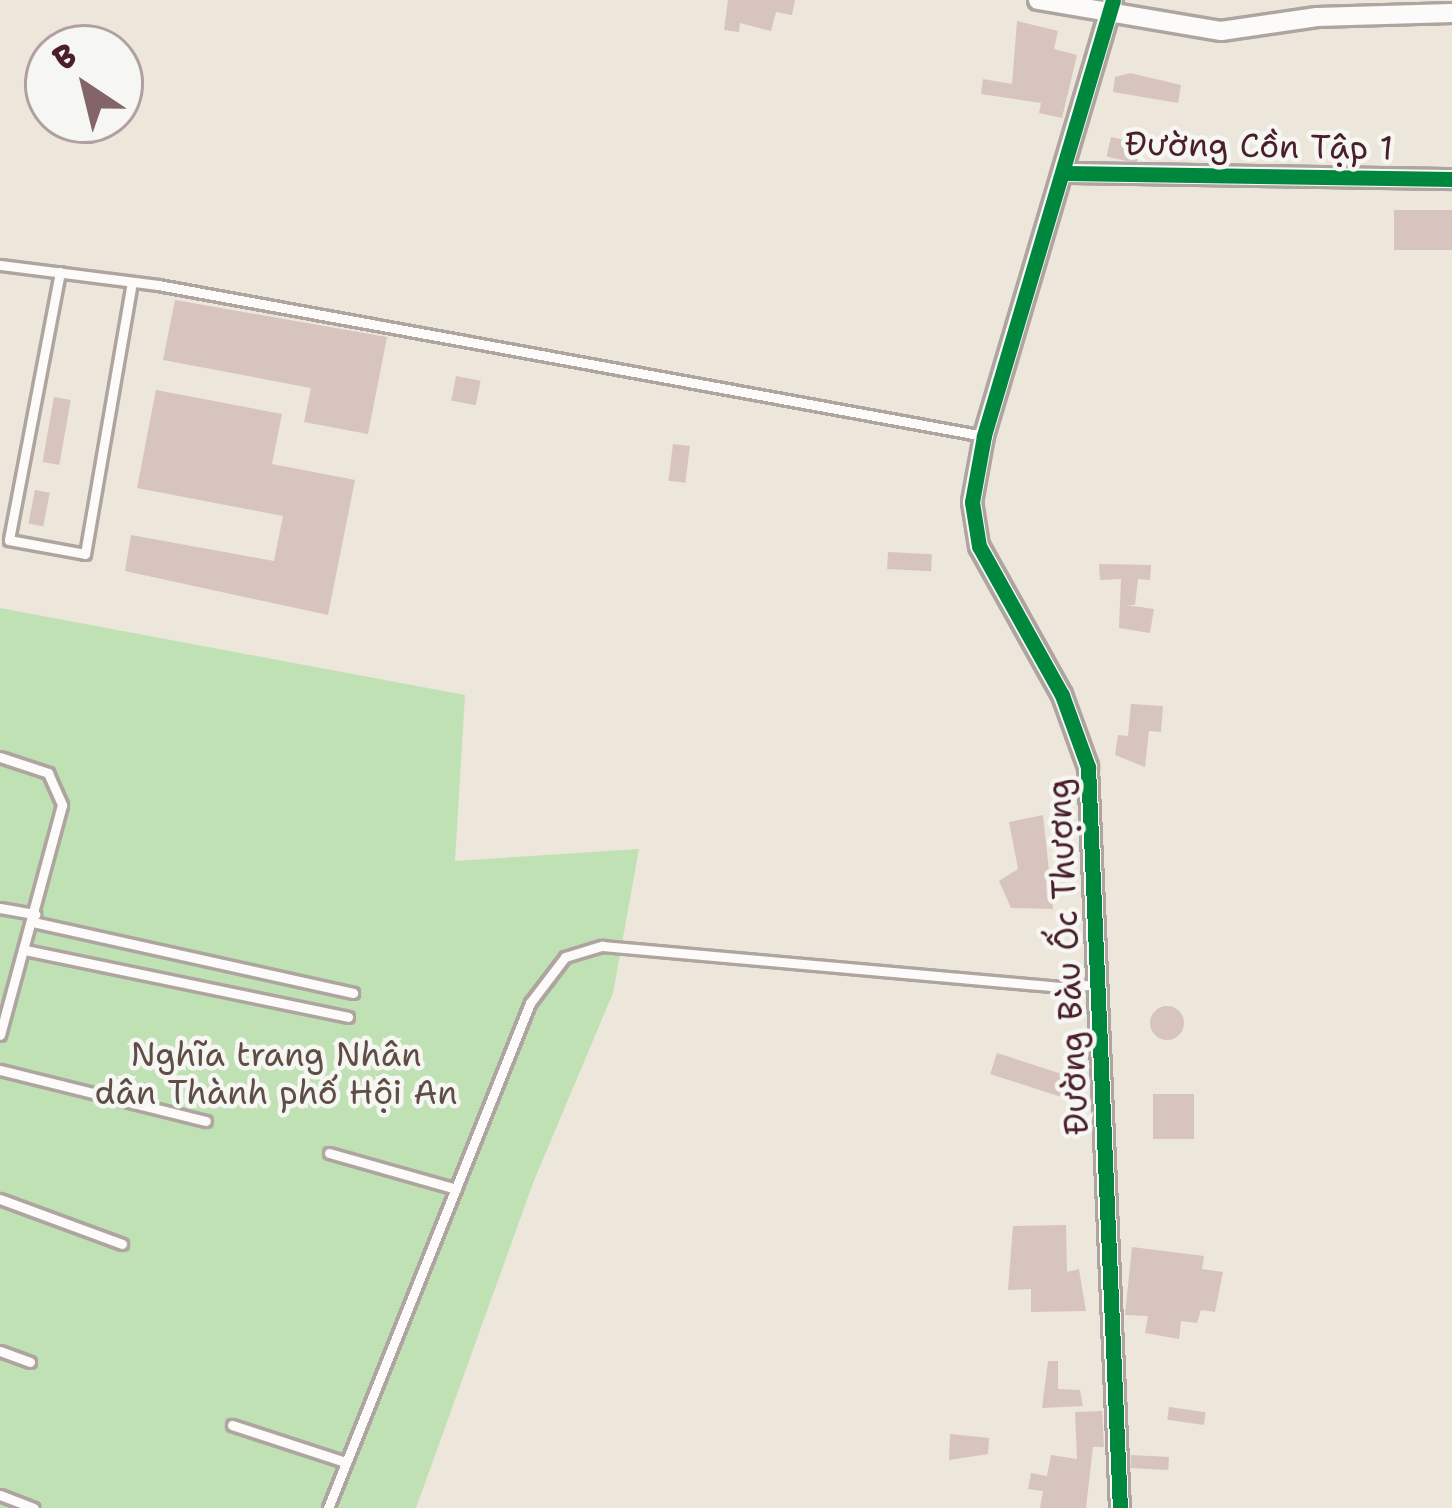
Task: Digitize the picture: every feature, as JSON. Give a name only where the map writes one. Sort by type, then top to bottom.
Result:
[{"type":"street","points":[[1039,0],[1221,31],[1317,17],[1449,9]]},
{"type":"street","name":"Đường Bàu Ốc Thượng","points":[[1111,9],[984,436],[971,502],[979,546],[1062,695],[1088,767],[1101,983],[1120,1508]]},
{"type":"street","name":"Đường Cồn Tập 1","points":[[1065,173],[1452,179]]},
{"type":"lane","points":[[0,265],[131,283],[984,436]]},
{"type":"lane","points":[[60,272],[10,540],[85,554],[131,283]]},
{"type":"lane","points":[[0,757],[48,772],[62,805],[0,1035]]},
{"type":"lane","points":[[0,908],[352,993]]},
{"type":"lane","points":[[25,950],[348,1017]]},
{"type":"lane","points":[[328,1508],[530,1003],[549,971],[579,950],[1101,983]]},
{"type":"lane","points":[[0,1070],[206,1121]]},
{"type":"lane","points":[[328,1153],[456,1189]]},
{"type":"lane","points":[[0,1199],[122,1244]]},
{"type":"lane","points":[[0,1351],[30,1362]]},
{"type":"lane","points":[[232,1425],[344,1462]]},
{"type":"lane","points":[[0,1496],[34,1508]]},
{"type":"green space","name":"Nghĩa trang Nhân dân Thành phố Hội An","points":[[0,608],[465,695],[455,861],[639,849],[613,993],[533,1183],[416,1508],[0,1508]]},
{"type":"building","points":[[728,0],[795,0],[792,15],[776,12],[771,31],[740,23],[739,32],[724,30]]},
{"type":"building","points":[[1017,21],[1058,31],[1054,49],[1077,55],[1062,118],[1039,113],[1041,103],[981,94],[983,79],[1012,84]]},
{"type":"building","points":[[1130,73],[1181,85],[1178,103],[1113,92],[1115,77]]},
{"type":"building","points":[[1111,137],[1141,144],[1137,163],[1107,156]]},
{"type":"building","points":[[1394,210],[1452,210],[1452,250],[1394,250]]},
{"type":"building","points":[[175,300],[387,337],[368,434],[304,422],[311,388],[163,360]]},
{"type":"building","points":[[456,376],[481,381],[476,405],[451,401]]},
{"type":"building","points":[[156,390],[282,414],[272,464],[355,480],[328,615],[125,571],[131,535],[274,561],[283,516],[137,488]]},
{"type":"building","points":[[54,397],[71,400],[59,465],[43,462]]},
{"type":"building","points":[[673,444],[690,446],[685,483],[668,481]]},
{"type":"building","points":[[35,490],[50,493],[43,526],[29,523]]},
{"type":"building","points":[[888,552],[932,554],[931,571],[887,569]]},
{"type":"building","points":[[1099,564],[1151,565],[1150,580],[1138,579],[1135,605],[1126,605],[1154,609],[1150,633],[1119,628],[1121,579],[1100,580]]},
{"type":"building","points":[[1131,704],[1163,706],[1161,732],[1149,731],[1145,767],[1115,755],[1118,735],[1128,736]]},
{"type":"building","points":[[1043,815],[1053,909],[1011,908],[999,881],[1018,869],[1009,822]]},
{"type":"building","points":[[1167,1006],[1179,1011],[1184,1023],[1179,1035],[1167,1040],[1155,1035],[1150,1023],[1155,1011]]},
{"type":"building","points":[[997,1053],[1084,1081],[1077,1102],[990,1074]]},
{"type":"building","points":[[1153,1094],[1194,1094],[1194,1139],[1153,1139]]},
{"type":"building","points":[[1066,1225],[1067,1272],[1079,1269],[1086,1311],[1031,1312],[1031,1289],[1008,1290],[1013,1226]]},
{"type":"building","points":[[1132,1247],[1204,1256],[1202,1269],[1223,1272],[1215,1312],[1201,1310],[1197,1323],[1181,1321],[1179,1339],[1145,1333],[1148,1316],[1125,1315]]},
{"type":"building","points":[[1048,1361],[1058,1361],[1058,1389],[1080,1390],[1083,1406],[1042,1408]]},
{"type":"building","points":[[1169,1407],[1206,1412],[1204,1425],[1167,1420]]},
{"type":"building","points":[[1102,1411],[1104,1447],[1093,1447],[1086,1508],[1040,1508],[1043,1491],[1028,1489],[1031,1473],[1047,1476],[1051,1455],[1077,1459],[1075,1412]]},
{"type":"building","points":[[950,1434],[989,1438],[988,1454],[949,1460]]},
{"type":"building","points":[[1131,1455],[1169,1457],[1168,1470],[1130,1468]]},
{"type":"cycle path","points":[[1113,0],[984,436],[972,502],[979,546],[1062,695],[1088,767],[1120,1508]]},
{"type":"cycle path","points":[[1065,173],[1452,179]]}]
